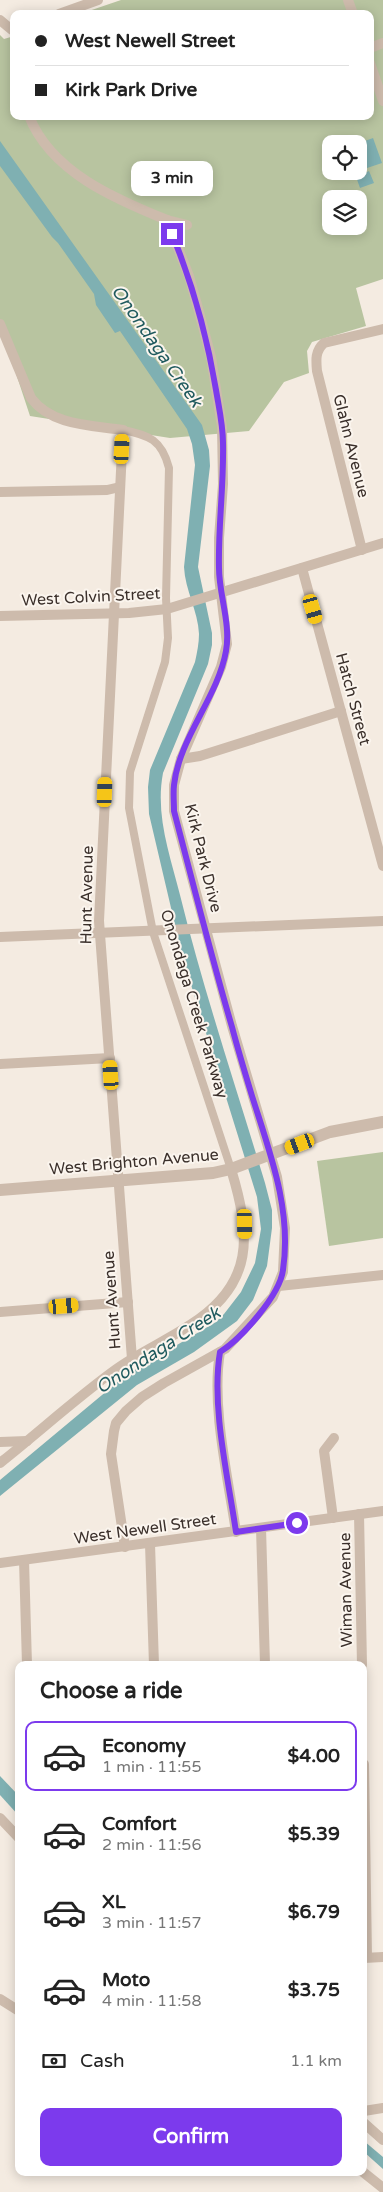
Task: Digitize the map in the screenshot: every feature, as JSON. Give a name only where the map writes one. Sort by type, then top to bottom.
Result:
[{"type":"street","points":[[70,10],[98,0]]},
{"type":"street","points":[[0,20],[10,28]]},
{"type":"street","points":[[374,75],[383,101]]},
{"type":"street","points":[[31,120],[46,145],[69,169],[129,203],[167,220],[187,225]]},
{"type":"street","name":"Kirk Park Drive","points":[[125,1547],[111,1454],[116,1423],[142,1397],[220,1352],[238,1337],[273,1297],[283,1272],[285,1228],[278,1177],[267,1156],[174,811],[174,785],[181,759],[222,666],[226,653],[226,627],[220,592],[219,538],[223,484],[222,427],[210,357],[198,308],[189,276],[167,220]]},
{"type":"street","name":"Onondaga Creek Parkway","points":[[0,324],[31,398],[39,408],[54,417],[69,422],[144,434],[157,443],[165,453],[169,468],[168,638],[165,662],[130,772],[129,808],[152,932],[236,1167]]},
{"type":"street","name":"Glahn Avenue","points":[[362,550],[316,357],[319,348],[324,343],[382,332]]},
{"type":"street","name":"Hunt Avenue","points":[[123,430],[99,894],[100,933],[132,1359]]},
{"type":"street","points":[[0,492],[107,490],[120,487]]},
{"type":"street","name":"West Colvin Street","points":[[0,616],[114,614],[167,609],[383,543]]},
{"type":"street","name":"Hatch Street","points":[[302,568],[383,866]]},
{"type":"street","points":[[181,759],[200,756],[342,710]]},
{"type":"street","points":[[0,937],[383,921]]},
{"type":"street","points":[[0,1064],[110,1058]]},
{"type":"street","name":"West Brighton Avenue","points":[[0,1190],[213,1173],[236,1167],[345,1128],[383,1122]]},
{"type":"street","points":[[0,1463],[94,1387],[132,1359],[204,1316],[225,1295],[237,1275],[245,1244],[245,1224],[236,1167]]},
{"type":"street","points":[[279,1286],[383,1275]]},
{"type":"street","points":[[0,1312],[128,1302]]},
{"type":"street","points":[[220,1352],[216,1388],[218,1411],[236,1532]]},
{"type":"street","points":[[333,1518],[324,1451],[334,1438]]},
{"type":"street","points":[[0,1442],[28,1441]]},
{"type":"street","name":"West Newell Street","points":[[0,1563],[383,1511]]},
{"type":"street","name":"Wiman Avenue","points":[[359,1514],[362,1661]]},
{"type":"street","points":[[261,1528],[264,1661]]},
{"type":"street","points":[[150,1544],[154,1661]]},
{"type":"street","points":[[24,1560],[28,1661]]},
{"type":"street","points":[[0,1818],[15,1834]]},
{"type":"street","points":[[367,1958],[383,1957]]},
{"type":"street","points":[[0,1999],[15,2008]]},
{"type":"street","points":[[367,2111],[383,2108]]},
{"type":"street","points":[[367,2126],[383,2140]]},
{"type":"street","points":[[367,2175],[383,2188]]},
{"type":"green space","points":[[121,0],[383,0],[383,279],[356,288],[366,326],[312,342],[307,351],[309,373],[284,382],[249,431],[170,438],[30,416],[0,325],[0,35],[4,39],[10,37],[10,120],[374,120],[374,10],[92,10]]},
{"type":"green space","points":[[383,1152],[383,1238],[329,1246],[317,1161]]},
{"type":"water","points":[[373,138],[382,163],[367,168],[367,140]]},
{"type":"water","points":[[0,141],[202,425],[209,450],[210,466],[198,567],[212,633],[212,645],[208,664],[163,773],[161,789],[162,820],[189,931],[265,1183],[272,1210],[272,1228],[267,1266],[253,1300],[237,1321],[194,1352],[137,1385],[0,1496],[0,1480],[126,1375],[216,1322],[224,1314],[241,1292],[255,1263],[261,1229],[257,1197],[183,959],[149,814],[148,787],[150,770],[195,662],[198,644],[198,625],[184,567],[195,465],[192,444],[187,429],[120,331],[115,333],[96,305],[94,294],[0,166]]},
{"type":"water","points":[[369,171],[374,183],[360,188],[357,180],[367,180],[367,172]]},
{"type":"water","points":[[0,1776],[15,1792],[15,1812],[0,1795]]},
{"type":"water","points":[[367,2144],[383,2157],[383,2169],[367,2155]]},
{"type":"route","points":[[172,234],[189,276],[198,308],[210,357],[222,427],[223,484],[219,538],[219,577],[227,644],[222,666],[181,759],[174,785],[174,811],[232,1026],[278,1177],[285,1228],[285,1253],[279,1286],[273,1297],[238,1337],[226,1349],[220,1352],[216,1388],[218,1411],[236,1532],[297,1523]]},
{"type":"water label","name":"Onondaga Creek","points":[[157,346]]},
{"type":"water label","name":"Onondaga Creek","points":[[158,1350]]}]
